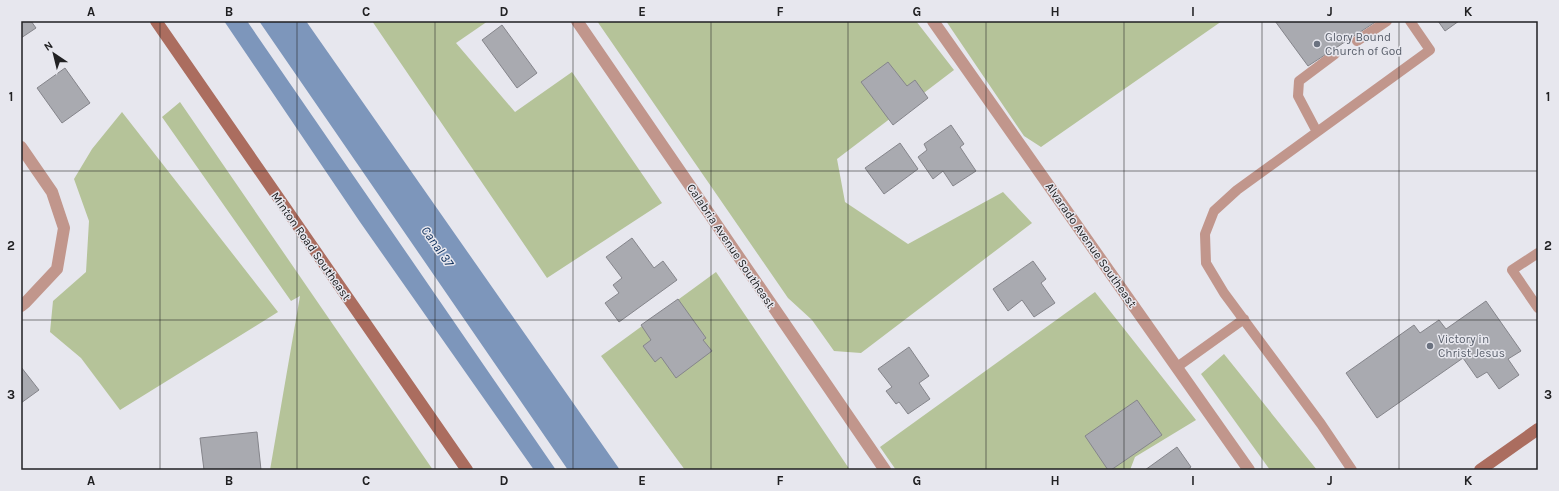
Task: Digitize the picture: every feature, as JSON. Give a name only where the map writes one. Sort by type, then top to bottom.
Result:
[{"type":"street","name":"Minton Road Southeast","points":[[156,21],[467,470]]},
{"type":"street","name":"Calabria Avenue Southeast","points":[[577,21],[885,470]]},
{"type":"street","name":"Alvarado Avenue Southeast","points":[[933,21],[1249,470]]},
{"type":"street","points":[[21,147],[52,192],[64,228],[57,269],[21,306]]},
{"type":"street","points":[[1480,470],[1538,429]]},
{"type":"lane","points":[[1356,41],[1386,21]]},
{"type":"lane","points":[[1352,470],[1321,424],[1224,292],[1206,263],[1205,234],[1214,211],[1237,190],[1430,50],[1410,21]]},
{"type":"lane","points":[[1317,132],[1298,96],[1299,81],[1335,54]]},
{"type":"lane","points":[[1538,253],[1512,270],[1538,308]]},
{"type":"lane","points":[[1177,367],[1244,320]]},
{"type":"green space","points":[[372,21],[488,21],[456,43],[515,112],[572,72],[662,203],[547,278]]},
{"type":"green space","points":[[597,21],[916,21],[954,70],[837,159],[845,202],[908,244],[1003,192],[1032,223],[861,353],[834,351],[812,320],[788,298]]},
{"type":"green space","points":[[946,21],[1222,21],[1041,147],[1024,136]]},
{"type":"green space","points":[[180,102],[433,470],[270,470],[300,296],[291,301],[162,117]]},
{"type":"green space","points":[[122,112],[278,312],[120,410],[81,358],[50,332],[53,301],[86,272],[89,221],[74,179],[92,149]]},
{"type":"green space","points":[[716,272],[850,470],[685,470],[601,356]]},
{"type":"green space","points":[[1095,292],[1196,420],[1135,457],[1130,470],[896,470],[880,447]]},
{"type":"green space","points":[[1224,354],[1317,470],[1270,470],[1201,374]]},
{"type":"water","points":[[224,21],[247,21],[556,470],[534,470],[360,222]]},
{"type":"water","name":"Canal 37","points":[[259,21],[306,21],[620,470],[568,470]]},
{"type":"building","points":[[21,21],[31,21],[36,28],[21,38]]},
{"type":"building","name":"Glory Bound Church of God","points":[[1275,21],[1377,21],[1308,66]]},
{"type":"building","points":[[1438,21],[1459,21],[1445,31]]},
{"type":"building","points":[[502,25],[537,73],[517,88],[482,40]]},
{"type":"building","points":[[888,62],[907,86],[915,80],[928,98],[893,125],[861,82]]},
{"type":"building","points":[[65,68],[90,103],[62,123],[37,88]]},
{"type":"building","points":[[951,125],[964,144],[960,147],[976,171],[953,186],[943,171],[933,179],[918,157],[927,150],[924,144]]},
{"type":"building","points":[[900,143],[918,169],[884,194],[865,168]]},
{"type":"building","points":[[632,238],[654,268],[663,261],[677,280],[619,322],[605,303],[619,293],[613,285],[622,278],[606,257]]},
{"type":"building","points":[[1033,261],[1046,279],[1041,283],[1055,303],[1034,317],[1022,300],[1008,311],[993,289]]},
{"type":"building","points":[[678,299],[706,338],[703,340],[712,351],[676,378],[661,357],[655,362],[643,346],[651,340],[641,325]]},
{"type":"building","points":[[1486,301],[1521,351],[1508,359],[1519,375],[1499,389],[1487,372],[1477,378],[1463,358],[1377,418],[1346,373],[1414,325],[1420,333],[1439,320],[1446,329]]},
{"type":"building","points":[[909,347],[929,376],[919,383],[930,399],[908,414],[899,402],[896,404],[886,391],[892,387],[878,369]]},
{"type":"building","points":[[21,367],[39,390],[21,403]]},
{"type":"building","points":[[1137,400],[1162,435],[1111,470],[1108,470],[1085,436]]},
{"type":"building","points":[[257,432],[261,470],[204,470],[200,438]]},
{"type":"building","points":[[1177,447],[1191,467],[1187,470],[1145,470]]},
{"type":"place","name":"Glory Bound Church of God","points":[[1317,44]]},
{"type":"place","name":"Victory in Christ Jesus","points":[[1430,346]]}]
